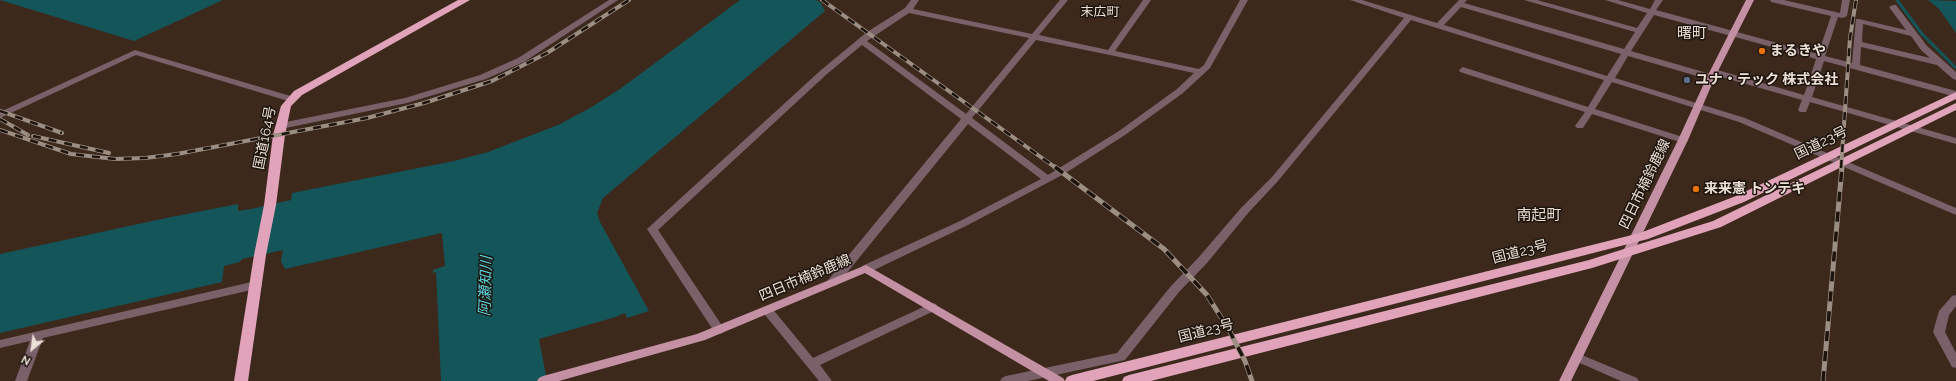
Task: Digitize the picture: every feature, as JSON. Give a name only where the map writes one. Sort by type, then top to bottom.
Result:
[{"type":"highway","name":"国道164号","points":[[240,381],[260,255],[270,205],[281,126],[286,106],[290,99],[465,0]]},
{"type":"highway","name":"国道23号","points":[[1072,381],[1644,236],[1740,200],[1956,94]]},
{"type":"highway","name":"国道23号","points":[[1129,381],[1592,264],[1717,224],[1956,106]]},
{"type":"main road","name":"四日市楠鈴鹿線","points":[[1565,381],[1683,140],[1712,75],[1750,0]]},
{"type":"main road","name":"四日市楠鈴鹿線","points":[[558,379],[701,337],[866,269],[1044,374],[1059,381]]},
{"type":"street","points":[[281,126],[440,92],[483,77],[521,60],[614,0]]},
{"type":"street","points":[[719,330],[652,229],[824,72],[862,41],[908,10],[915,0]]},
{"type":"street","points":[[834,282],[1064,0]]},
{"type":"street","points":[[1110,53],[1147,0]]},
{"type":"street","points":[[866,269],[964,223],[1048,179],[1088,156],[1122,133],[1180,91],[1207,66],[1244,0]]},
{"type":"street","points":[[1354,0],[1408,18],[1748,122],[1956,212]]},
{"type":"street","points":[[1528,0],[1639,31]]},
{"type":"street","points":[[1609,0],[1821,56],[1956,94]]},
{"type":"street","points":[[1580,126],[1659,0]]},
{"type":"street","points":[[1774,0],[1843,16],[1846,0]]},
{"type":"street","points":[[1438,26],[1461,2],[1626,52],[1806,98],[1956,141]]},
{"type":"street","points":[[1893,7],[1924,48],[1956,77]]},
{"type":"street","points":[[908,10],[1033,38],[1200,72]]},
{"type":"street","points":[[1803,110],[1835,15]]},
{"type":"street","points":[[1006,381],[1121,357],[1175,289],[1203,260],[1245,210],[1275,179],[1408,18]]},
{"type":"street","points":[[1856,66],[1859,21],[1912,34]]},
{"type":"street","points":[[862,41],[966,120],[1048,179]]},
{"type":"street","points":[[1857,43],[1942,64]]},
{"type":"street","points":[[0,115],[135,52],[290,99]]},
{"type":"street","points":[[1462,70],[1683,140]]},
{"type":"street","points":[[0,344],[256,285]]},
{"type":"street","points":[[1956,299],[1943,314],[1939,332],[1956,364]]},
{"type":"street","points":[[811,364],[932,307]]},
{"type":"street","points":[[767,310],[826,381]]},
{"type":"street","points":[[21,381],[38,336]]},
{"type":"street","points":[[1577,358],[1633,381]]},
{"type":"water","points":[[0,0],[223,0],[134,41]]},
{"type":"water","name":"阿瀬知川","points":[[740,0],[816,0],[820,2],[825,11],[603,198],[597,213],[600,222],[649,311],[627,318],[625,313],[539,339],[547,381],[441,381],[436,272],[433,273],[433,270],[445,266],[442,233],[285,269],[281,261],[283,250],[242,259],[240,262],[224,266],[222,282],[0,333],[0,254],[238,204],[238,211],[251,209],[291,200],[292,193],[454,161],[488,152],[558,125],[590,108],[620,89]]},
{"type":"water","points":[[1928,0],[1956,1],[1956,33],[1939,9]]},
{"type":"waterway","points":[[1897,0],[1922,34],[1956,68]]},
{"type":"railway","points":[[0,130],[71,154],[115,159],[145,158],[177,154],[367,118],[424,103],[492,81],[547,53],[629,0]]},
{"type":"railway","points":[[822,0],[1056,168]]},
{"type":"railway","points":[[1841,168],[1850,38],[1856,0]]},
{"type":"railway","points":[[0,111],[62,133]]},
{"type":"railway","points":[[0,119],[28,135]]},
{"type":"railway","points":[[33,136],[109,153]]},
{"type":"railway","points":[[1055,167],[1164,249],[1207,295],[1229,330],[1245,361],[1252,381]]},
{"type":"railway","points":[[1823,381],[1842,167]]},
{"type":"place","name":"まるきや","points":[[1762,51]]},
{"type":"place","name":"ユナ・テック 株式会社","points":[[1687,80]]},
{"type":"place","name":"来来憲 トンテキ","points":[[1696,189]]},
{"type":"district","name":"末広町","points":[[1100,12]]},
{"type":"district","name":"曙町","points":[[1692,33]]},
{"type":"district","name":"南起町","points":[[1539,215]]}]
